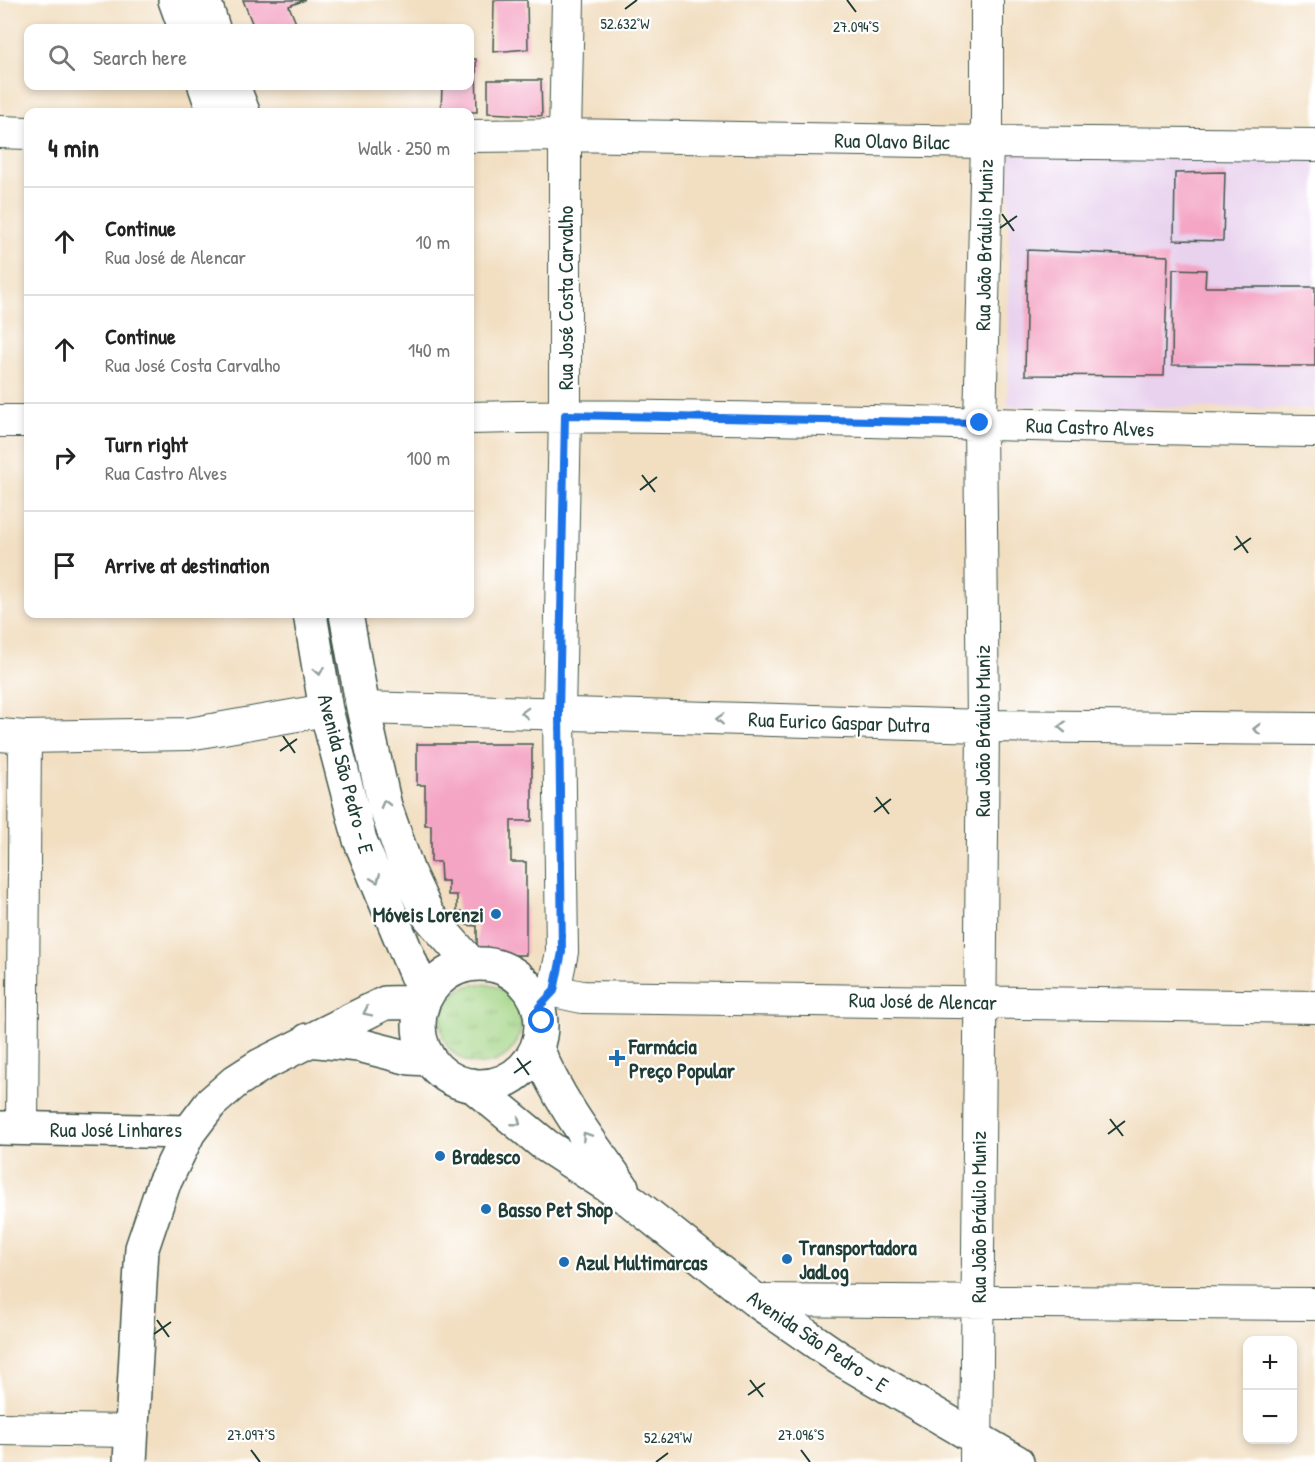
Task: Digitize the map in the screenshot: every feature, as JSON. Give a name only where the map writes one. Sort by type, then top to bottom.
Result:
[{"type":"main road","points":[[175,0],[184,24]]},
{"type":"main road","points":[[204,0],[212,24]]},
{"type":"main road","points":[[206,90],[213,108]]},
{"type":"main road","points":[[235,90],[241,108]]},
{"type":"main road","name":"Avenida São Pedro - E","points":[[310,618],[326,710],[360,840],[425,998]]},
{"type":"main road","name":"Avenida São Pedro - E","points":[[347,618],[363,708],[385,806],[408,872],[428,915],[471,964]]},
{"type":"main road","points":[[471,964],[489,964],[507,969],[522,980],[533,994],[546,999],[537,1048],[526,1065],[511,1078],[492,1085],[472,1085],[455,1081],[429,1059],[421,1040],[419,1021],[425,998],[438,980],[453,969],[471,964]]},
{"type":"main road","name":"Rua José Linhares","points":[[11,1128],[189,1132],[211,1103],[236,1081],[261,1065],[385,1003],[425,998]]},
{"type":"main road","points":[[308,1040],[359,1045],[410,1058],[429,1059]]},
{"type":"main road","name":"Avenida São Pedro - E","points":[[537,1048],[546,1072],[574,1118],[631,1201]]},
{"type":"main road","name":"Avenida São Pedro - E","points":[[472,1085],[545,1145],[631,1201],[755,1300],[839,1359],[976,1450],[1017,1462]]},
{"type":"main road","points":[[130,1446],[142,1248],[164,1183],[189,1132]]},
{"type":"street","name":"Rua José Costa Carvalho","points":[[546,999],[562,952],[559,714],[565,415],[565,135],[568,0]]},
{"type":"street","name":"Rua João Bráulio Muniz","points":[[976,1450],[983,726],[980,423],[987,142],[987,0]]},
{"type":"street","points":[[0,132],[24,133]]},
{"type":"street","name":"Rua Olavo Bilac","points":[[474,136],[565,135],[1315,145]]},
{"type":"street","name":"Rua Castro Alves","points":[[474,418],[565,415],[980,423],[1145,429],[1315,430]]},
{"type":"street","points":[[0,421],[24,421]]},
{"type":"street","name":"Rua Eurico Gaspar Dutra","points":[[363,708],[983,726],[1315,729]]},
{"type":"street","points":[[11,1128],[13,736],[189,734],[326,710]]},
{"type":"street","name":"Rua José de Alencar","points":[[546,999],[582,997],[1315,1007]]},
{"type":"street","points":[[755,1300],[1315,1304]]},
{"type":"street","points":[[0,1429],[130,1446]]},
{"type":"shaded area","points":[[1009,153],[1315,156],[1315,409],[1008,406]]},
{"type":"green space","points":[[473,984],[489,984],[510,995],[521,1016],[521,1032],[510,1053],[489,1064],[473,1064],[459,1058],[447,1046],[441,1032],[441,1016],[447,1002],[459,990]]},
{"type":"building","points":[[243,0],[305,0],[289,6],[296,24],[252,24]]},
{"type":"building","points":[[494,0],[527,0],[528,49],[493,52]]},
{"type":"building","points":[[474,59],[476,59],[477,112],[474,112],[474,108],[441,108],[442,90],[474,90]]},
{"type":"building","points":[[488,80],[541,80],[542,116],[488,113]]},
{"type":"building","points":[[1225,172],[1223,241],[1174,240],[1175,173]]},
{"type":"building","points":[[1027,250],[1168,256],[1164,376],[1025,375]]},
{"type":"building","points":[[1173,269],[1206,270],[1205,287],[1315,287],[1315,366],[1172,365]]},
{"type":"building","points":[[417,744],[532,744],[532,821],[511,821],[511,862],[526,862],[526,955],[477,955],[477,926],[466,925],[466,912],[457,912],[457,895],[448,895],[448,881],[441,881],[440,862],[431,862],[431,825],[425,825],[425,785],[417,785]]},
{"type":"place","name":"Móveis Lorenzi","points":[[496,914]]},
{"type":"place","name":"Farmácia Preço Popular","points":[[617,1058]]},
{"type":"place","name":"Bradesco","points":[[440,1156]]},
{"type":"place","name":"Basso Pet Shop","points":[[486,1209]]},
{"type":"place","name":"Transportadora JadLog","points":[[787,1259]]},
{"type":"place","name":"Azul Multimarcas","points":[[564,1262]]},
{"type":"route","points":[[542,1021],[539,1007],[554,991],[562,952],[559,714],[565,415],[980,423]]}]
